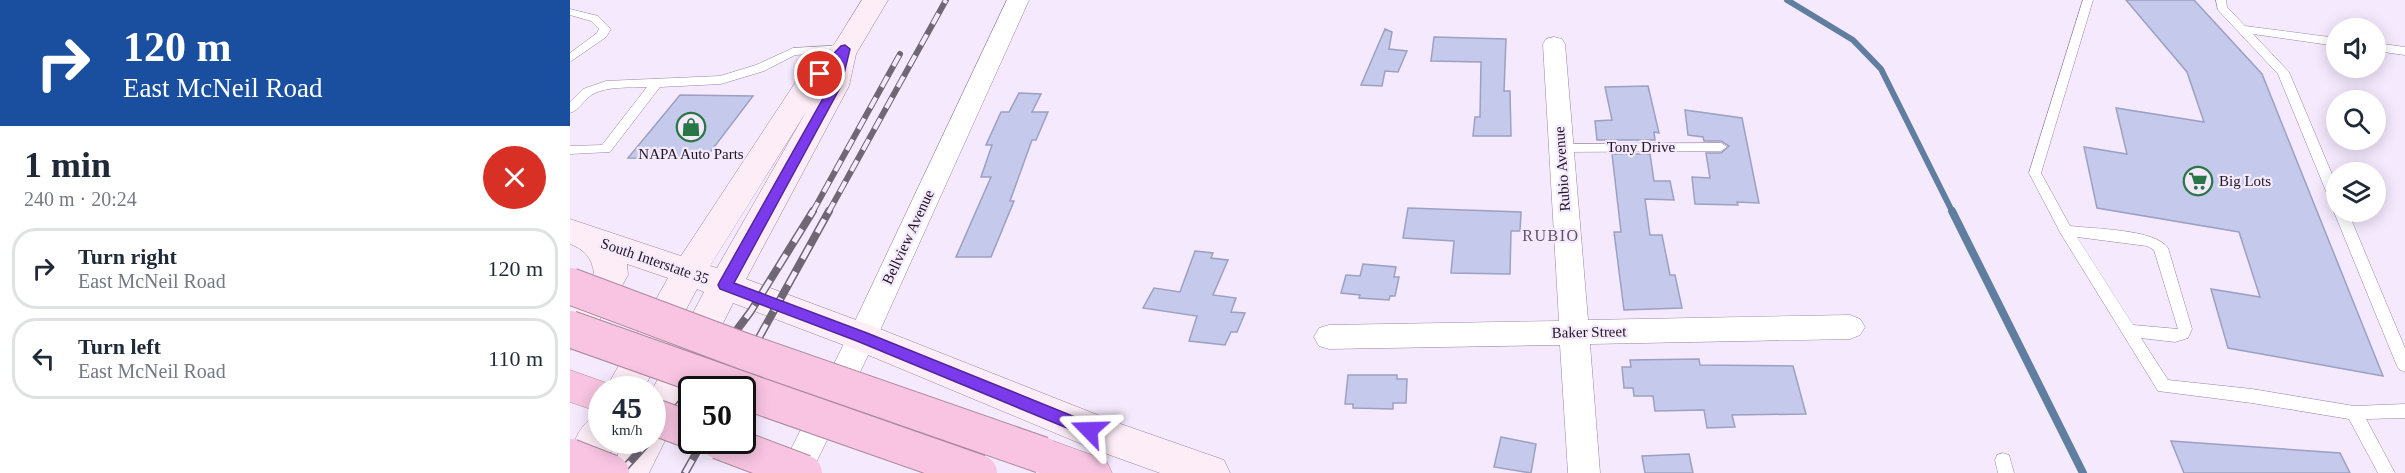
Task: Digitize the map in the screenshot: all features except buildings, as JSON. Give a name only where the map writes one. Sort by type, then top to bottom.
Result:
[{"type":"highway","points":[[570,286],[783,365],[1092,473]]},
{"type":"highway","points":[[570,329],[703,376]]},
{"type":"highway","points":[[570,386],[588,392]]},
{"type":"highway","points":[[756,395],[979,473]]},
{"type":"highway","points":[[753,454],[804,473]]},
{"type":"highway","points":[[570,457],[611,473]]},
{"type":"main road","points":[[632,376],[688,273],[807,87],[845,49],[875,0]]},
{"type":"main road","points":[[666,400],[725,285],[836,86],[845,49]]},
{"type":"main road","points":[[570,335],[611,275],[609,257],[581,235]]},
{"type":"main road","name":"South Interstate 35","points":[[581,235],[725,285],[862,337],[1110,438],[1210,473]]},
{"type":"main road","points":[[954,473],[966,460],[991,445],[1026,438],[1110,438]]},
{"type":"main road","points":[[578,473],[589,454]]},
{"type":"main road","points":[[628,473],[638,454]]},
{"type":"street","name":"Bellview Avenue","points":[[795,473],[862,337],[1018,0]]},
{"type":"street","name":"Rubio Avenue","points":[[1554,44],[1584,473]]},
{"type":"street","name":"Baker Street","points":[[1329,337],[1850,327]]},
{"type":"lane","points":[[2088,0],[2035,173],[2066,230],[2163,386],[2252,396],[2354,412],[2405,411]]},
{"type":"lane","points":[[2221,0],[2222,8],[2283,72],[2326,175]]},
{"type":"lane","points":[[570,12],[594,18],[602,22],[605,29],[602,35],[570,58]]},
{"type":"lane","points":[[2242,28],[2326,40]]},
{"type":"lane","points":[[2386,48],[2405,51]]},
{"type":"lane","points":[[570,109],[587,92],[606,85],[721,80],[759,68],[793,52],[845,49]]},
{"type":"lane","points":[[570,150],[606,149],[656,83]]},
{"type":"lane","name":"Tony Drive","points":[[1561,148],[1721,147]]},
{"type":"lane","points":[[2345,222],[2405,366]]},
{"type":"lane","points":[[2066,230],[2150,242],[2159,246],[2163,252],[2185,329],[2183,334],[2175,336],[2129,331]]},
{"type":"lane","points":[[2354,412],[2387,473]]},
{"type":"waterway","points":[[1787,0],[1853,40],[1881,69],[2083,473]]},
{"type":"railway","points":[[828,213],[946,0]]},
{"type":"railway","points":[[812,213],[900,54]]},
{"type":"railway","points":[[666,421],[692,390],[751,311],[813,211]]},
{"type":"railway","points":[[738,376],[829,211]]},
{"type":"railway","points":[[620,473],[637,454]]},
{"type":"railway","points":[[685,473],[696,454]]},
{"type":"place","name":"NAPA Auto Parts","points":[[691,127]]},
{"type":"place","name":"Big Lots","points":[[2198,181]]},
{"type":"district","name":"RUBIO","points":[[1551,235]]},
{"type":"route","points":[[820,74],[845,49],[836,86],[725,285],[862,337],[1089,430]]}]
